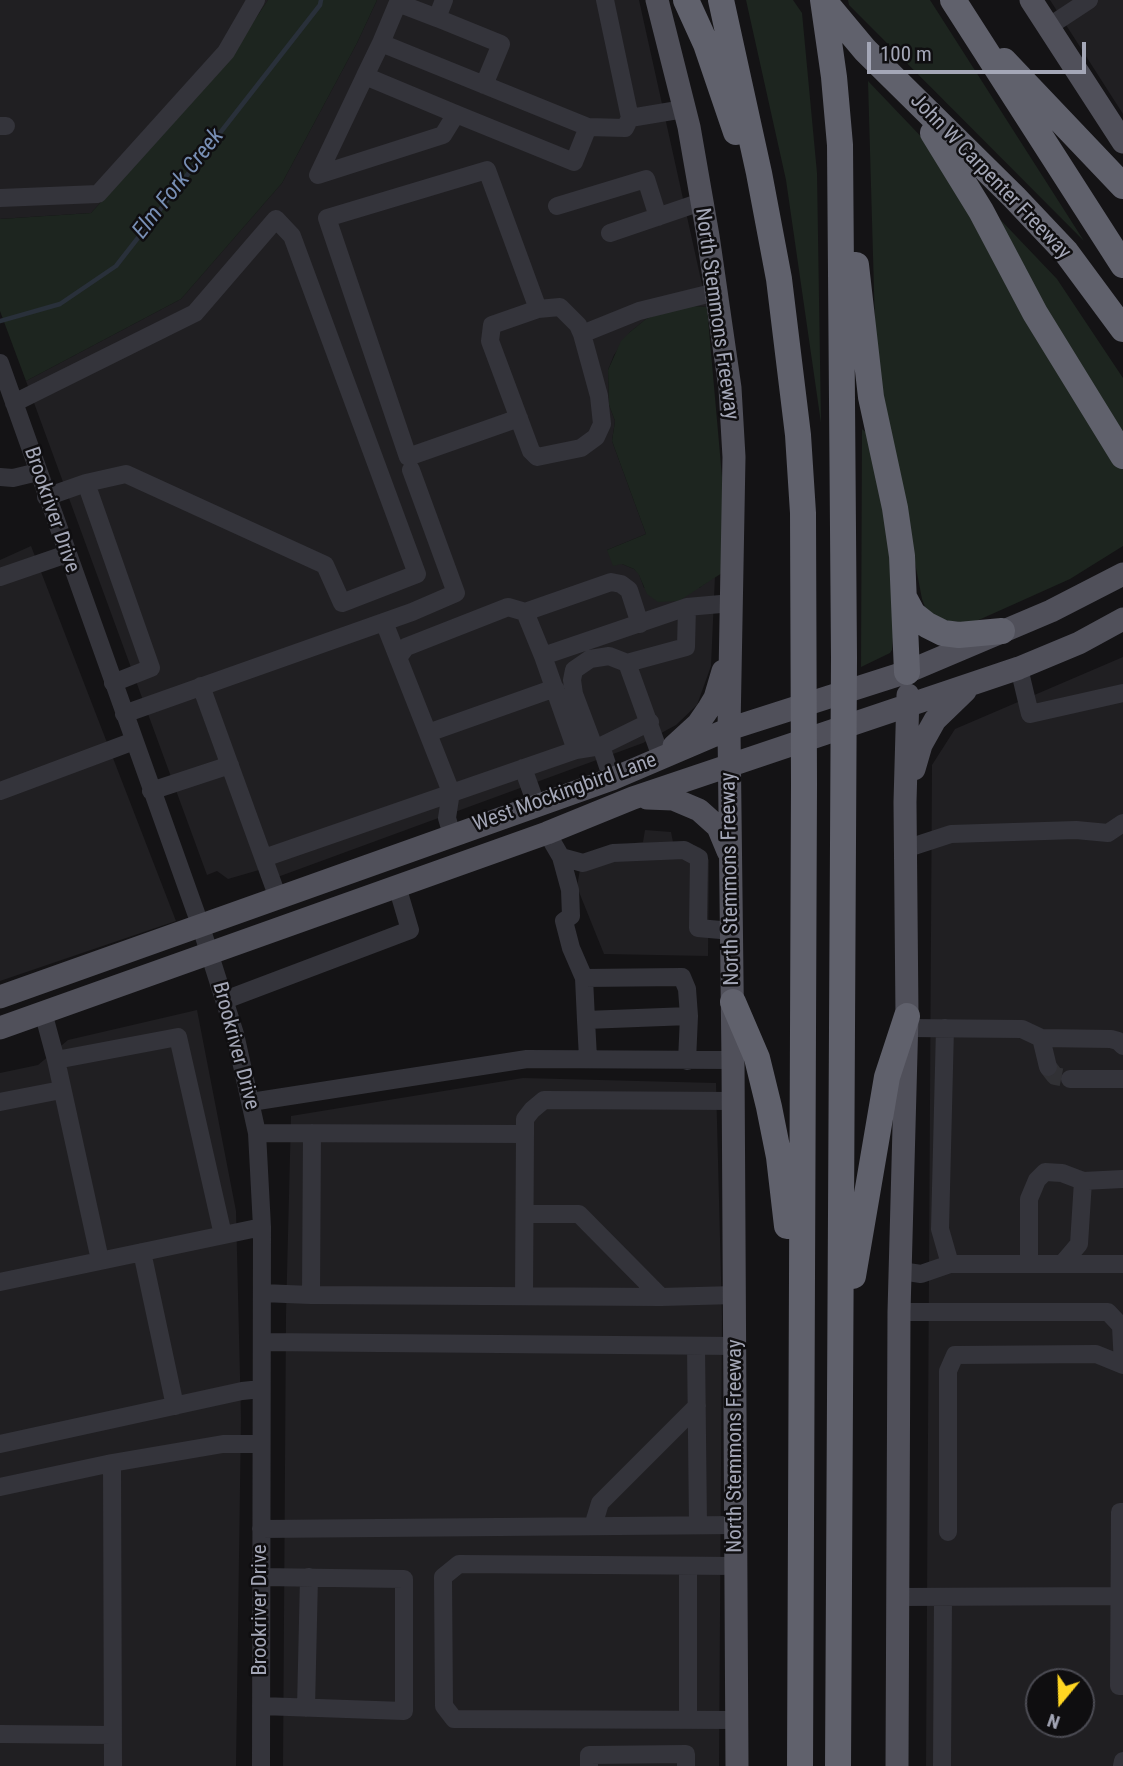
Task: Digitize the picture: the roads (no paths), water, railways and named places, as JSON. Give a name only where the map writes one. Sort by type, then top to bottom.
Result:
[{"type":"highway","points":[[686,0],[713,66],[773,243]]},
{"type":"highway","points":[[722,0],[773,243],[790,357],[803,513],[800,1766]]},
{"type":"highway","points":[[823,0],[871,397],[895,508],[905,599],[908,672]]},
{"type":"highway","name":"John W Carpenter Freeway","points":[[823,0],[865,50],[1066,252],[1123,329]]},
{"type":"highway","name":"John W Carpenter Freeway","points":[[953,0],[1123,265]]},
{"type":"highway","points":[[970,27],[1123,186]]},
{"type":"highway","points":[[898,83],[961,176],[1035,313],[1123,456]]},
{"type":"highway","points":[[838,1766],[844,771],[840,145]]},
{"type":"highway","points":[[905,599],[912,614],[943,633],[959,635],[1004,630]]},
{"type":"highway","points":[[733,1002],[757,1058],[779,1157],[800,1337]]},
{"type":"highway","points":[[840,1364],[887,1077],[907,1022]]},
{"type":"main road","name":"North Stemmons Freeway","points":[[657,0],[684,109],[701,202],[730,388],[734,457],[729,767],[736,1346],[737,1766]]},
{"type":"main road","points":[[1031,0],[1123,142]]},
{"type":"main road","name":"West Mockingbird Lane","points":[[0,997],[612,779],[729,729],[908,672],[1051,611],[1123,574]]},
{"type":"main road","name":"West Mockingbird Lane","points":[[0,1028],[547,833],[633,798],[1019,668],[1122,623]]},
{"type":"main road","points":[[1004,630],[1019,668]]},
{"type":"main road","points":[[663,756],[698,724],[715,698],[732,631]]},
{"type":"main road","points":[[897,1766],[899,1312],[907,1022],[905,802],[908,672]]},
{"type":"main road","points":[[905,802],[921,745],[935,720],[957,698],[983,680]]},
{"type":"main road","points":[[633,798],[673,799],[699,810],[718,827],[731,857]]},
{"type":"main road","points":[[536,804],[547,833]]},
{"type":"street","points":[[0,198],[98,194],[226,52],[257,0]]},
{"type":"street","points":[[437,18],[444,0]]},
{"type":"street","points":[[381,43],[588,127],[625,128],[630,118],[605,0]]},
{"type":"street","points":[[1048,27],[1089,0]]},
{"type":"street","points":[[456,114],[443,135],[318,174],[399,1],[500,44],[484,85]]},
{"type":"street","points":[[365,76],[574,162],[588,127]]},
{"type":"street","points":[[630,118],[684,109]]},
{"type":"street","points":[[519,418],[408,457],[327,218],[487,170],[538,309]]},
{"type":"street","points":[[556,206],[646,178],[658,217]]},
{"type":"street","points":[[610,233],[701,202]]},
{"type":"street","points":[[14,402],[195,313],[276,219],[292,236],[417,574],[342,603],[325,565],[126,474],[86,483],[46,497]]},
{"type":"street","points":[[582,334],[639,310],[716,292]]},
{"type":"street","points":[[560,307],[578,325],[582,334],[599,396],[602,424],[596,437],[581,448],[537,457],[531,451],[490,341],[492,326],[538,309],[560,307]]},
{"type":"street","name":"Brookriver Drive","points":[[1,365],[66,554],[201,927],[225,1000],[257,1133],[262,1227],[261,1766]]},
{"type":"street","points":[[124,714],[384,622],[456,593],[411,470]]},
{"type":"street","points":[[0,477],[13,478],[38,472]]},
{"type":"street","points":[[86,483],[152,668],[113,683]]},
{"type":"street","points":[[0,577],[66,554]]},
{"type":"street","points":[[398,658],[406,647],[508,607],[525,612],[611,582],[621,583],[629,590],[640,624]]},
{"type":"street","points":[[543,656],[687,607],[732,603]]},
{"type":"street","points":[[590,748],[574,694],[574,670],[590,659],[609,656],[627,663],[686,647],[687,607]]},
{"type":"street","points":[[525,612],[555,688],[590,748],[612,779]]},
{"type":"street","points":[[384,622],[451,792],[447,818],[452,835]]},
{"type":"street","points":[[627,663],[663,756]]},
{"type":"street","points":[[1019,668],[1030,714],[1123,693]]},
{"type":"street","points":[[201,686],[278,898]]},
{"type":"street","points":[[428,733],[555,688]]},
{"type":"street","points":[[264,859],[451,792],[590,748],[650,722]]},
{"type":"street","points":[[0,791],[134,741]]},
{"type":"street","points":[[151,791],[230,765]]},
{"type":"street","points":[[523,768],[536,804]]},
{"type":"street","points":[[905,849],[951,834],[1076,830],[1108,832],[1123,823]]},
{"type":"street","points":[[547,833],[561,858],[569,890],[570,916],[564,921],[571,948],[584,978],[587,1058]]},
{"type":"street","points":[[561,858],[583,863],[613,853],[684,850],[699,858],[698,928],[732,931]]},
{"type":"street","points":[[225,1000],[410,930],[397,886]]},
{"type":"street","points":[[584,978],[682,977],[687,989],[689,1016],[687,1061]]},
{"type":"street","points":[[43,1012],[100,1260]]},
{"type":"street","points":[[586,1020],[689,1016]]},
{"type":"street","points":[[907,1022],[945,1028],[1022,1029],[1041,1038],[1111,1039],[1123,1046]]},
{"type":"street","points":[[945,1028],[940,1229],[950,1264]]},
{"type":"street","points":[[56,1060],[178,1037],[223,1235]]},
{"type":"street","points":[[1041,1038],[1048,1067]]},
{"type":"street","points":[[251,1102],[527,1059],[733,1060]]},
{"type":"street","points":[[1070,1079],[1123,1079]]},
{"type":"street","points":[[0,1102],[61,1090]]},
{"type":"street","points":[[524,1296],[525,1134],[526,1119],[532,1110],[544,1100],[734,1101]]},
{"type":"street","points":[[257,1133],[525,1134]]},
{"type":"street","points":[[311,1295],[312,1133]]},
{"type":"street","points":[[1029,1264],[1029,1199],[1037,1180],[1045,1172],[1062,1173],[1083,1181],[1123,1179]]},
{"type":"street","points":[[1062,1264],[1079,1244],[1083,1181]]},
{"type":"street","points":[[524,1214],[579,1214],[661,1297]]},
{"type":"street","points":[[0,1282],[262,1227]]},
{"type":"street","points":[[142,1252],[175,1406]]},
{"type":"street","points":[[901,1272],[921,1274],[950,1264],[1123,1264]]},
{"type":"street","points":[[262,1293],[661,1297],[735,1295]]},
{"type":"street","points":[[899,1312],[1108,1311],[1121,1326],[1123,1375]]},
{"type":"street","points":[[262,1342],[736,1346]]},
{"type":"street","points":[[696,1346],[698,1525]]},
{"type":"street","points":[[948,1532],[948,1371],[955,1355],[1096,1354],[1123,1366]]},
{"type":"street","points":[[0,1444],[261,1389]]},
{"type":"street","points":[[593,1526],[600,1503],[697,1406]]},
{"type":"street","points":[[0,1487],[112,1463],[223,1444],[261,1444]]},
{"type":"street","points":[[112,1463],[113,1766]]},
{"type":"street","points":[[1123,1511],[1120,1512],[1119,1686],[1123,1686]]},
{"type":"street","points":[[261,1529],[736,1525]]},
{"type":"street","points":[[737,1566],[459,1564],[443,1577],[444,1706],[454,1719],[737,1720]]},
{"type":"street","points":[[688,1566],[688,1720]]},
{"type":"street","points":[[261,1577],[404,1579],[404,1711],[261,1706]]},
{"type":"street","points":[[306,1708],[309,1577]]},
{"type":"street","points":[[898,1597],[1121,1597]]},
{"type":"street","points":[[942,1766],[943,1597]]},
{"type":"street","points":[[0,1734],[113,1735]]},
{"type":"street","points":[[589,1766],[589,1755],[686,1754],[686,1766]]},
{"type":"waterway","name":"Elm Fork Creek","points":[[0,321],[60,304],[116,266],[320,5],[321,0]]},
{"type":"tunnel","points":[[1048,1067],[1055,1076],[1070,1079]]}]
